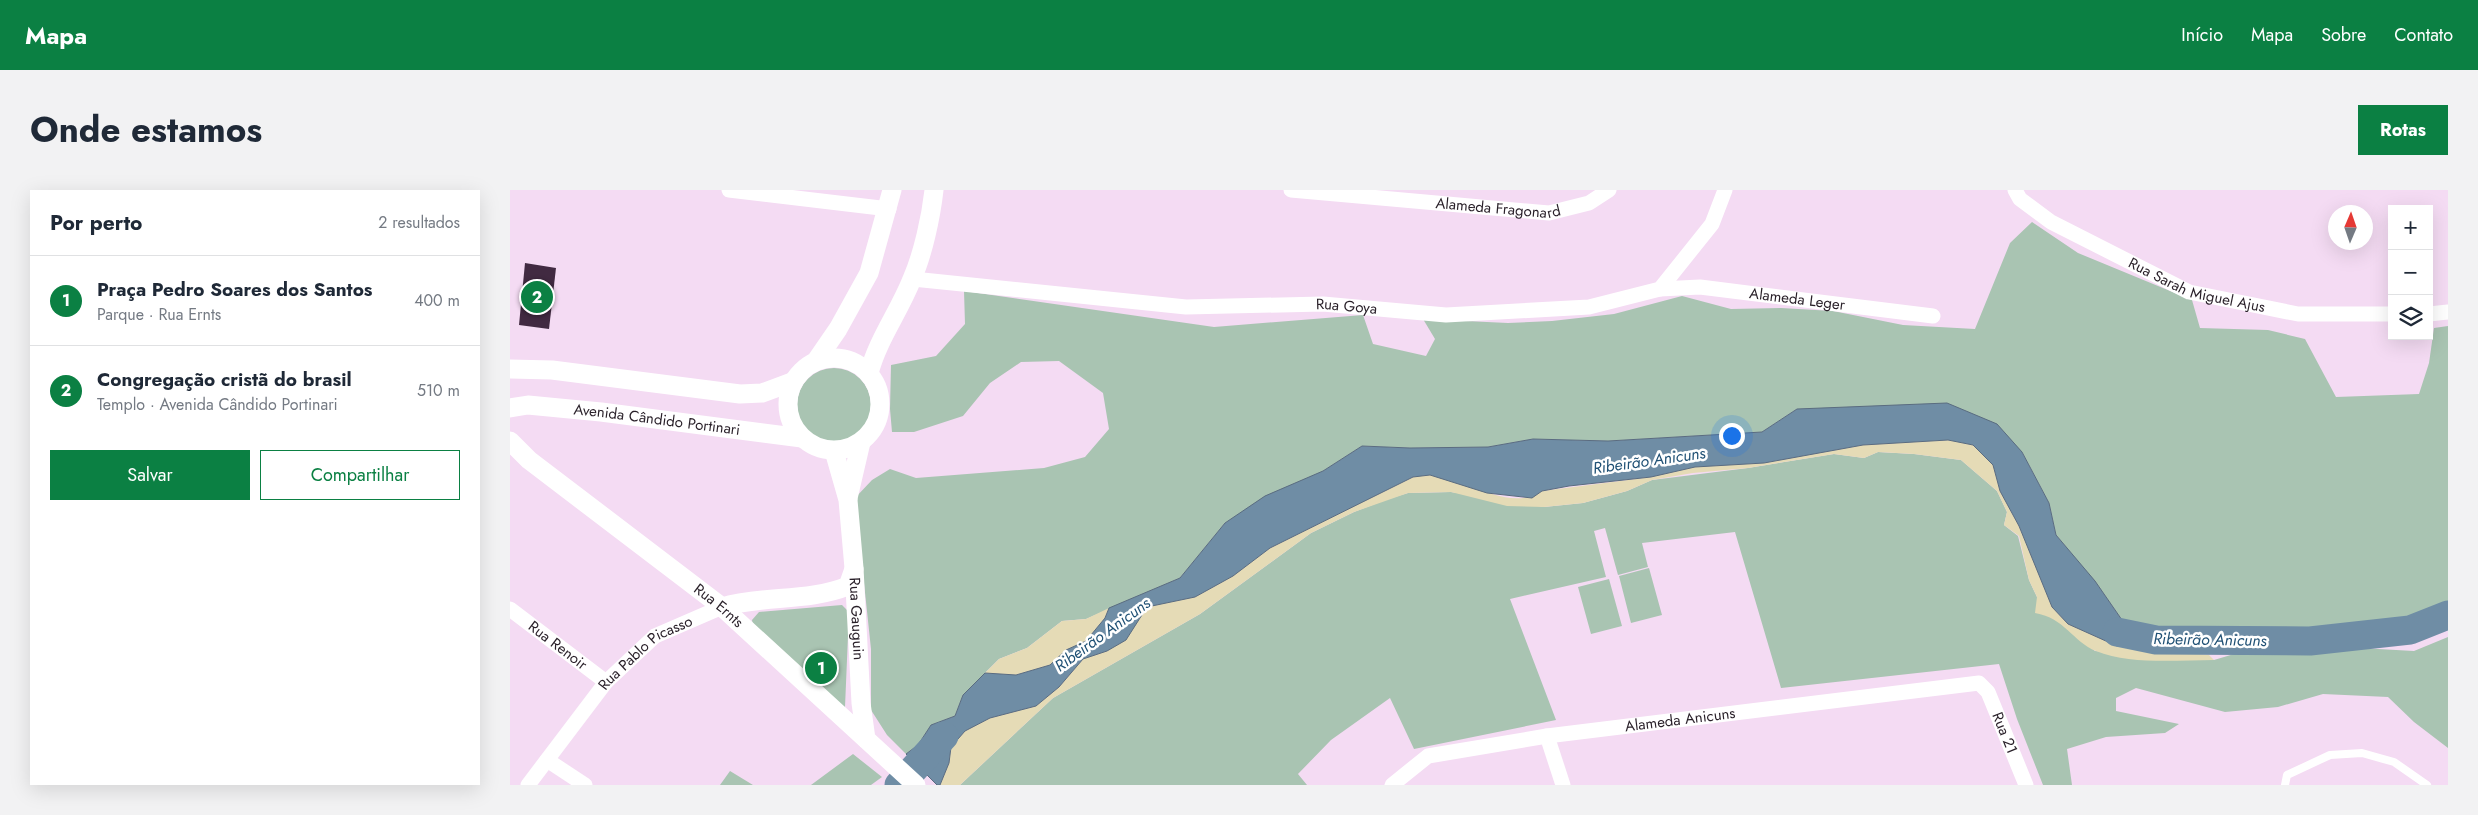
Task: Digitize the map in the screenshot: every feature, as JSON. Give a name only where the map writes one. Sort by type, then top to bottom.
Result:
[{"type":"street","points":[[730,190],[889,208]]},
{"type":"street","points":[[816,361],[838,329],[869,273],[889,208],[892,190]]},
{"type":"street","points":[[869,373],[879,342],[912,279],[928,221],[934,190]]},
{"type":"street","name":"Alameda Fragonard","points":[[1291,190],[1549,213],[1589,203],[1609,190]]},
{"type":"street","points":[[1660,289],[1712,224],[1725,190]]},
{"type":"street","name":"Rua Sarah Miguel Ajus","points":[[2017,194],[2051,222],[2189,292],[2298,314],[2388,314]]},
{"type":"street","name":"Rua Goya","points":[[912,279],[1186,307],[1323,304],[1446,315],[1589,307],[1660,289]]},
{"type":"street","name":"Alameda Leger","points":[[1660,289],[1700,287],[1933,316]]},
{"type":"street","points":[[2433,314],[2448,312]]},
{"type":"street","points":[[830,358],[844,359],[858,364],[869,373],[878,386],[881,402],[879,417],[872,431],[861,442],[848,448],[834,451],[811,445],[792,426],[788,412],[788,396],[792,382],[802,370],[816,361],[830,358]]},
{"type":"street","points":[[510,369],[552,370],[740,394],[762,393],[792,382]]},
{"type":"street","name":"Avenida Cândido Portinari","points":[[510,408],[528,405],[601,412],[802,438]]},
{"type":"street","name":"Rua Ernts","points":[[510,441],[529,460],[722,607],[916,785]]},
{"type":"street","name":"Rua Gauguin","points":[[848,500],[861,442]]},
{"type":"street","name":"Rua Gauguin","points":[[834,451],[848,500],[854,568],[861,703],[873,744]]},
{"type":"street","name":"Rua Pablo Picasso","points":[[528,785],[606,682],[655,636],[722,607],[740,602],[829,594],[848,586],[854,568]]},
{"type":"street","name":"Rua Renoir","points":[[510,609],[606,682]]},
{"type":"street","name":"Alameda Anicuns","points":[[1392,785],[1428,756],[1547,736],[1979,683]]},
{"type":"street","name":"Rua 21","points":[[1979,683],[1988,692],[2026,785]]},
{"type":"street","points":[[1547,736],[1564,785]]},
{"type":"street","points":[[548,760],[585,785]]},
{"type":"lane","points":[[2285,785],[2287,775],[2330,755],[2362,753],[2394,762],[2426,785]]},
{"type":"green space","points":[[2032,222],[2078,253],[2192,300],[2200,328],[2268,330],[2305,339],[2336,397],[2419,394],[2429,363],[2434,328],[2448,326],[2448,605],[2411,618],[2307,633],[2223,634],[2156,640],[2122,620],[2099,587],[2056,535],[2049,503],[2022,452],[1797,409],[1762,432],[1608,441],[1533,439],[1488,447],[1410,448],[1362,446],[1323,471],[1225,523],[1180,578],[1086,619],[1062,621],[1027,648],[999,659],[963,695],[955,716],[931,725],[918,745],[906,754],[887,735],[871,710],[871,649],[855,498],[872,480],[890,469],[916,478],[1044,468],[1085,457],[1109,429],[1103,393],[1059,361],[1021,362],[990,383],[963,416],[914,432],[892,432],[890,409],[891,365],[936,356],[965,324],[964,291],[1214,327],[1363,315],[1373,344],[1426,356],[1435,339],[1423,319],[1508,323],[1552,321],[1614,314],[1682,296],[1731,309],[1781,308],[1833,311],[1903,325],[1975,329],[2010,243]]},
{"type":"green space","points":[[834,368],[855,374],[865,384],[871,405],[865,426],[855,436],[834,442],[813,436],[803,426],[797,405],[803,384],[813,374]]},
{"type":"green space","points":[[1878,452],[1961,460],[1997,491],[2007,512],[2004,525],[2018,536],[2029,580],[2037,597],[2050,615],[2095,651],[2214,660],[2244,651],[2360,648],[2414,651],[2448,637],[2448,748],[2414,722],[2388,697],[2323,694],[2278,707],[2225,712],[2136,688],[2116,698],[2116,711],[2179,724],[2165,733],[2106,737],[2067,749],[2072,785],[2043,785],[2017,719],[1999,664],[1781,688],[1735,532],[1642,543],[1648,567],[1618,575],[1605,528],[1594,531],[1606,577],[1510,599],[1556,720],[1414,749],[1390,698],[1331,740],[1298,774],[1307,785],[960,785],[1053,698],[1200,614],[1311,533],[1354,512],[1388,499],[1408,493],[1451,492],[1544,507],[1583,503],[1627,491],[1652,480],[1748,468],[1834,454],[1864,458]]},
{"type":"green space","points":[[1649,568],[1662,615],[1631,623],[1619,576]]},
{"type":"green space","points":[[1609,579],[1622,626],[1591,634],[1578,587]]},
{"type":"green space","points":[[842,605],[849,612],[845,707],[838,706],[754,630],[752,620],[759,612]]},
{"type":"green space","points":[[853,754],[882,777],[871,785],[811,785]]},
{"type":"green space","points":[[730,771],[753,785],[720,785]]},
{"type":"sand","points":[[1948,440],[1973,445],[1993,465],[2000,491],[2019,526],[2052,607],[2068,624],[2117,646],[2209,655],[2214,660],[2154,661],[2109,655],[2088,647],[2054,620],[2035,613],[2037,597],[2029,580],[2019,536],[2004,525],[2007,512],[1997,491],[1961,460],[1878,452],[1864,458],[1834,454],[1748,468],[1693,473],[1652,480],[1627,491],[1583,503],[1544,507],[1507,506],[1451,492],[1408,493],[1354,512],[1311,533],[1200,614],[1053,698],[960,785],[940,785],[949,763],[951,747],[965,731],[990,718],[1036,706],[1059,687],[1083,659],[1107,651],[1136,622],[1147,607],[1195,597],[1233,576],[1270,548],[1413,477],[1429,475],[1442,477],[1485,492],[1514,498],[1528,497],[1542,491],[1651,477],[1695,467],[1764,463],[1863,445]]},
{"type":"sand","points":[[1109,608],[1105,618],[1086,641],[1066,650],[1050,665],[1016,675],[985,673],[999,659],[1027,648],[1062,621],[1086,619]]},
{"type":"water","points":[[1947,403],[1997,424],[2022,452],[2049,503],[2056,535],[2095,581],[2122,620],[2156,640],[2117,646],[2068,624],[2052,607],[2019,526],[2000,491],[1993,465],[1973,445],[1948,440],[1863,445],[1764,463],[1695,467],[1651,477],[1569,486],[1542,491],[1532,498],[1487,493],[1430,475],[1413,477],[1270,548],[1233,576],[1195,597],[1147,607],[1126,640],[1107,651],[1083,659],[1059,687],[1036,706],[990,718],[965,731],[951,747],[949,763],[940,785],[937,785],[906,754],[918,745],[931,725],[955,716],[963,695],[985,673],[1016,675],[1050,665],[1066,650],[1086,641],[1105,618],[1109,608],[1180,578],[1225,523],[1265,496],[1323,471],[1362,446],[1410,448],[1488,447],[1533,439],[1608,441],[1762,432],[1797,409]]},
{"type":"building","points":[[525,263],[556,268],[549,329],[519,325]]},
{"type":"waterway","name":"Ribeirão Anicuns","points":[[2117,632],[2156,640],[2310,641],[2410,630],[2448,615]]},
{"type":"waterway","name":"Ribeirão Anicuns","points":[[899,785],[944,736]]},
{"type":"place","name":"Congregação cristã do brasil","points":[[537,297]]},
{"type":"place","name":"Praça Pedro Soares dos Santos","points":[[821,668]]}]
